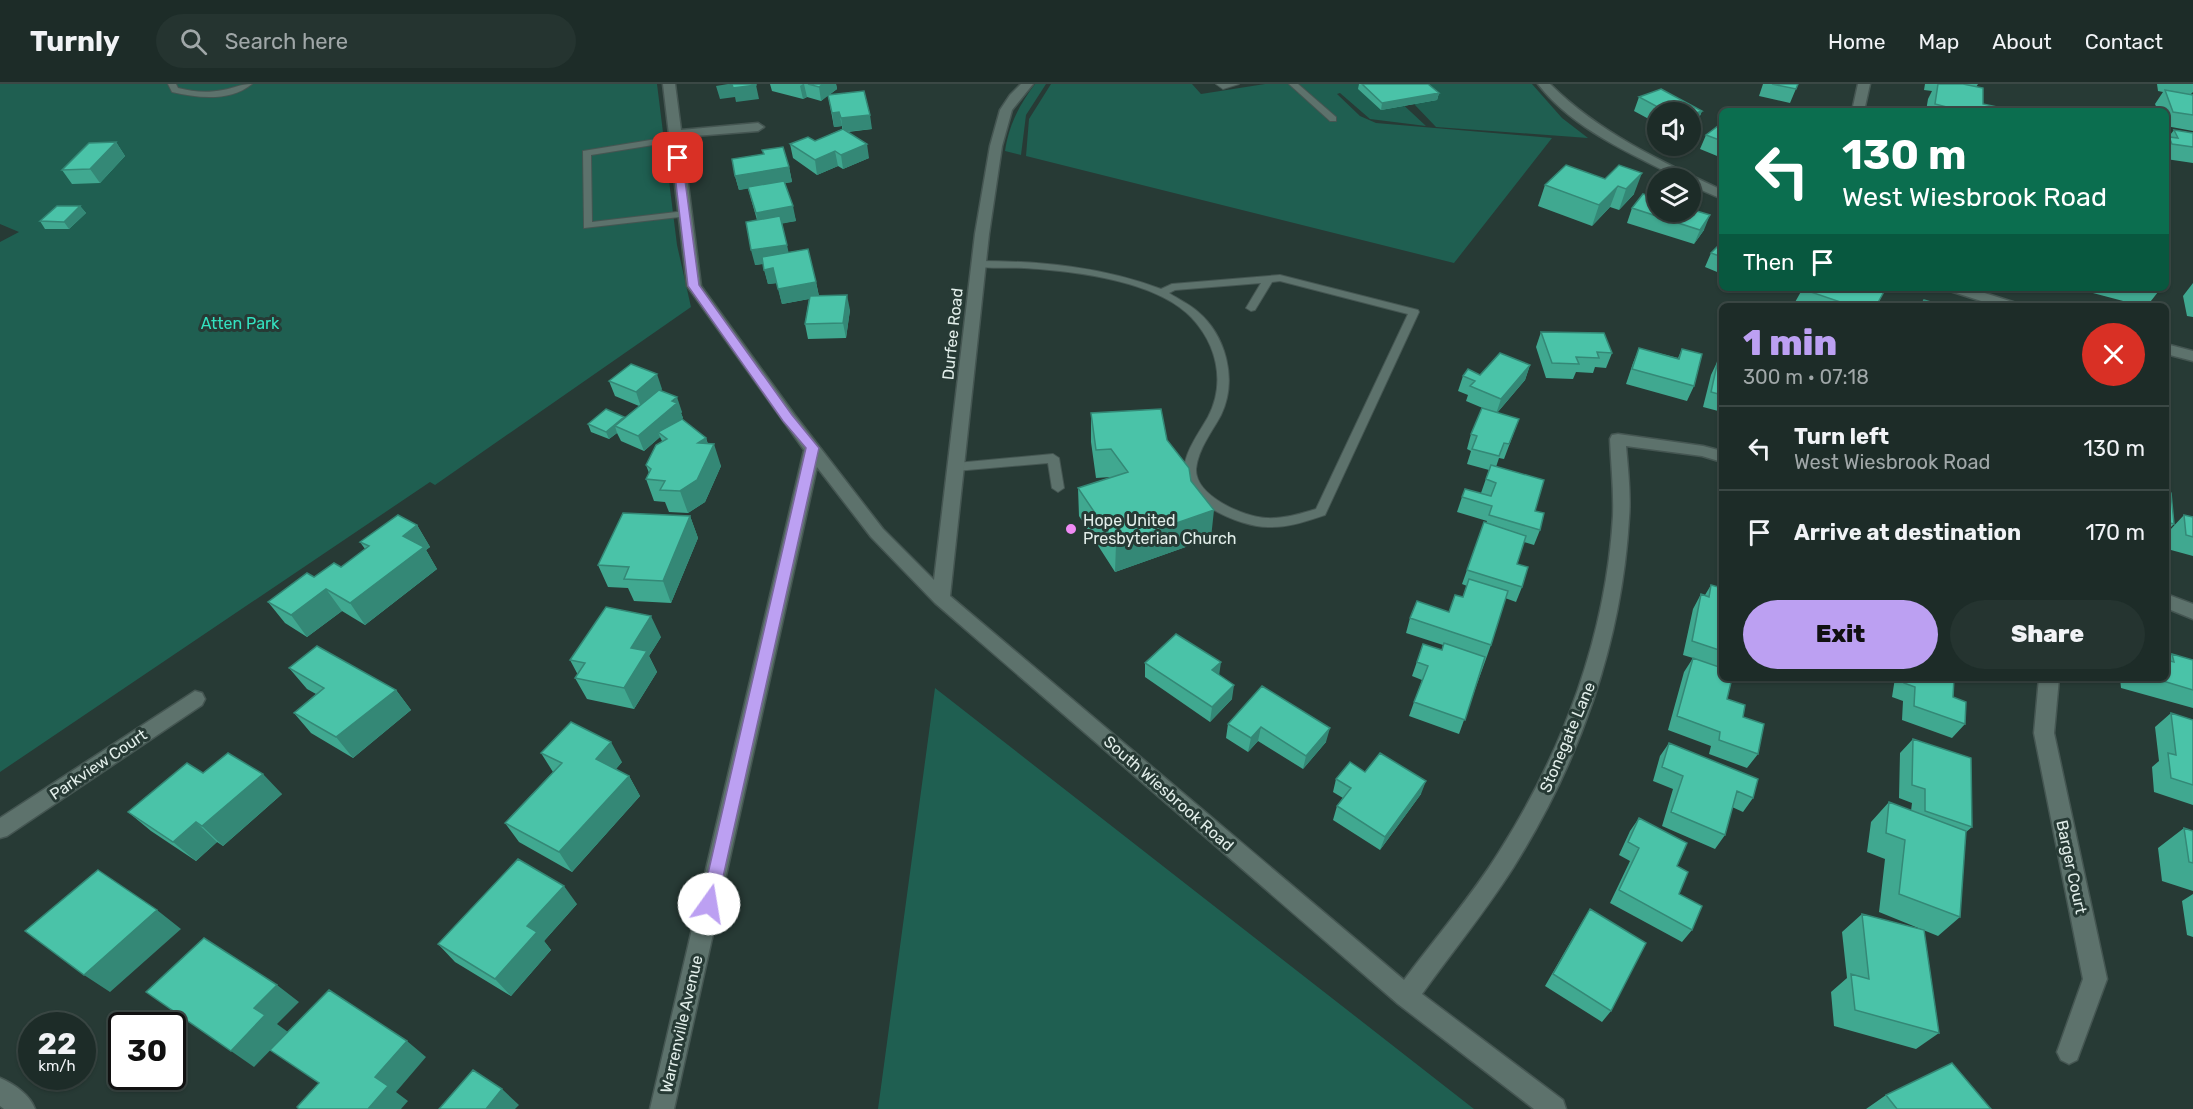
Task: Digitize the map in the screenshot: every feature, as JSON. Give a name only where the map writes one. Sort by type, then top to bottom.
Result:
[{"type":"street","name":"South Wiesbrook Road","points":[[669,84],[694,286],[788,418],[877,533],[941,598],[1406,996],[1554,1109]]},
{"type":"street","name":"Durfee Road","points":[[941,598],[978,264],[1000,129],[1006,110],[1014,97],[1027,84]]},
{"type":"street","points":[[1544,84],[1563,105],[1593,127],[1669,168]]},
{"type":"street","points":[[1859,108],[1864,84]]},
{"type":"street","points":[[675,136],[758,127]]},
{"type":"street","points":[[1701,185],[1719,194]]},
{"type":"street","points":[[1964,291],[2002,303]]},
{"type":"street","points":[[2169,350],[2193,356]]},
{"type":"street","name":"Stonegate Lane","points":[[1406,996],[1506,859],[1546,789],[1570,736],[1592,677],[1608,617],[1618,559],[1621,514],[1618,439],[1702,451],[1719,456]]},
{"type":"street","name":"Warrenville Avenue","points":[[662,1109],[813,448]]},
{"type":"street","points":[[2169,602],[2193,612]]},
{"type":"street","name":"Barger Court","points":[[2049,681],[2044,733],[2095,979],[2069,1052]]},
{"type":"street","name":"Parkview Court","points":[[0,829],[195,699]]},
{"type":"street","points":[[0,1090],[23,1109]]},
{"type":"lane","points":[[172,84],[175,90],[198,96],[226,94],[248,84]]},
{"type":"lane","points":[[1220,84],[1223,86],[1235,84]]},
{"type":"lane","points":[[1293,84],[1333,119]]},
{"type":"lane","points":[[675,136],[586,153],[587,226],[685,214]]},
{"type":"lane","points":[[978,264],[1016,263],[1093,273],[1123,278],[1164,292],[1195,316],[1207,329],[1221,359],[1224,375],[1219,408],[1192,457],[1189,474],[1194,487],[1219,507],[1257,522],[1287,521],[1321,512],[1414,312],[1280,278],[1173,287],[1164,292]]},
{"type":"lane","points":[[1251,308],[1268,279]]},
{"type":"lane","points":[[956,467],[1053,458],[1058,488]]},
{"type":"green space","name":"Atten Park","points":[[0,84],[657,84],[677,245],[691,307],[435,485],[430,482],[0,772],[0,242],[19,232],[0,224]]},
{"type":"green space","points":[[1035,84],[1046,84],[1026,115],[1021,155],[1005,151],[1016,116]]},
{"type":"green space","points":[[1051,84],[1192,84],[1201,94],[1265,84],[1381,84],[1426,126],[1370,119],[1340,93],[1337,94],[1360,116],[1376,123],[1552,138],[1454,263],[1026,156],[1029,119]]},
{"type":"green space","points":[[1419,84],[1532,84],[1562,118],[1588,138],[1436,127],[1414,104]]},
{"type":"green space","points":[[935,688],[1474,1109],[878,1109]]},
{"type":"building","points":[[732,84],[756,84],[756,85],[733,88]]},
{"type":"building","points":[[1362,84],[1428,84],[1439,93],[1382,103]]},
{"type":"building","points":[[1772,84],[1798,84],[1796,89]]},
{"type":"building","points":[[1938,84],[1963,84],[1983,88],[1983,104],[2002,108],[1950,108],[1935,104]]},
{"type":"building","points":[[1661,89],[1685,102],[1648,102],[1639,97]]},
{"type":"building","points":[[2165,90],[2193,95],[2193,115],[2173,112]]},
{"type":"building","points":[[864,91],[870,115],[841,118],[839,112],[832,113],[828,95]]},
{"type":"building","points":[[1719,125],[1719,140],[1706,135]]},
{"type":"building","points":[[843,129],[867,144],[841,155],[835,151],[815,160],[790,144],[808,137],[815,141]]},
{"type":"building","points":[[2174,130],[2193,133],[2193,147],[2172,144],[2169,137],[2178,138]]},
{"type":"building","points":[[116,142],[90,169],[62,170],[89,143]]},
{"type":"building","points":[[783,147],[789,167],[735,176],[732,159],[764,154],[762,150]]},
{"type":"building","points":[[1566,165],[1605,179],[1619,165],[1642,173],[1626,189],[1618,186],[1599,205],[1545,185]]},
{"type":"building","points":[[784,181],[793,206],[756,213],[748,187]]},
{"type":"building","points":[[1643,194],[1647,195],[1647,213],[1632,208]]},
{"type":"building","points":[[57,206],[80,206],[64,222],[40,221]]},
{"type":"building","points":[[1701,212],[1710,215],[1700,230],[1675,222],[1701,222]]},
{"type":"building","points":[[780,216],[787,245],[751,250],[746,222]]},
{"type":"building","points":[[1719,245],[1719,256],[1711,253]]},
{"type":"building","points":[[808,249],[816,282],[778,289],[773,268],[764,270],[762,257]]},
{"type":"building","points":[[1808,291],[1884,291],[1878,303],[1843,303]]},
{"type":"building","points":[[847,295],[843,323],[805,324],[810,296]]},
{"type":"building","points":[[1541,332],[1604,333],[1612,353],[1597,352],[1599,358],[1576,357],[1579,364],[1552,363]]},
{"type":"building","points":[[1639,348],[1679,359],[1682,349],[1702,354],[1694,386],[1632,369]]},
{"type":"building","points":[[1500,353],[1530,365],[1501,399],[1470,386],[1475,381],[1463,376],[1468,369],[1480,375]]},
{"type":"building","points":[[1718,360],[1719,394],[1711,392]]},
{"type":"building","points":[[631,364],[657,374],[636,392],[609,381]]},
{"type":"building","points":[[659,390],[677,397],[672,401],[677,403],[638,436],[615,426]]},
{"type":"building","points":[[1482,408],[1519,419],[1509,444],[1504,443],[1499,456],[1472,449],[1477,436],[1471,434]]},
{"type":"building","points":[[606,409],[624,417],[606,432],[588,424]]},
{"type":"building","points":[[1161,409],[1167,440],[1189,468],[1191,481],[1214,510],[1116,544],[1078,488],[1128,472],[1111,449],[1096,450],[1091,413]]},
{"type":"building","points":[[682,419],[706,438],[698,443],[714,444],[697,480],[680,491],[660,490],[665,481],[646,479],[651,469],[646,465],[656,445],[667,439],[658,432]]},
{"type":"building","points":[[1491,465],[1544,480],[1535,511],[1544,513],[1540,530],[1489,515],[1492,506],[1462,497],[1465,489],[1491,496],[1496,483],[1486,479]]},
{"type":"building","points":[[2169,492],[2171,493],[2174,524],[2169,523]]},
{"type":"building","points":[[623,513],[690,516],[663,581],[624,579],[629,567],[598,565]]},
{"type":"building","points":[[398,515],[417,525],[403,536],[424,547],[350,603],[326,589],[291,615],[268,602],[307,573],[314,577],[334,563],[341,567],[369,546],[360,542]]},
{"type":"building","points":[[2184,515],[2193,517],[2193,537],[2186,535]]},
{"type":"building","points":[[1484,522],[1526,536],[1517,564],[1528,567],[1522,587],[1467,570]]},
{"type":"building","points":[[1469,579],[1508,591],[1491,645],[1410,618],[1417,601],[1449,612],[1455,595],[1463,597]]},
{"type":"building","points":[[1711,585],[1719,587],[1719,650],[1692,641],[1701,594],[1709,597]]},
{"type":"building","points":[[606,607],[651,616],[631,648],[647,651],[624,688],[575,678],[585,663],[570,660]]},
{"type":"building","points":[[1176,634],[1221,662],[1212,670],[1234,685],[1212,707],[1145,663]]},
{"type":"building","points":[[1444,643],[1485,657],[1465,720],[1414,702],[1428,666],[1417,662],[1423,644],[1442,650]]},
{"type":"building","points":[[317,646],[396,690],[336,737],[294,713],[324,688],[289,668]]},
{"type":"building","points":[[2172,654],[2193,660],[2193,690],[2163,681],[2169,681],[2169,661],[2174,662]]},
{"type":"building","points":[[1693,658],[1719,667],[1719,681],[1731,681],[1727,699],[1745,705],[1743,717],[1764,724],[1758,754],[1719,740],[1720,732],[1677,716]]},
{"type":"building","points":[[1904,681],[1954,681],[1953,697],[1966,702],[1965,724],[1914,706],[1915,687],[1904,683]]},
{"type":"building","points":[[1262,686],[1330,728],[1306,756],[1261,727],[1251,738],[1228,724]]},
{"type":"building","points":[[2171,713],[2193,720],[2193,785],[2171,778],[2168,753],[2176,755]]},
{"type":"building","points":[[571,722],[611,742],[596,759],[629,776],[559,852],[505,823],[562,763],[541,753]]},
{"type":"building","points":[[1913,739],[1971,758],[1972,827],[1925,811],[1925,789],[1912,785]]},
{"type":"building","points":[[1669,743],[1758,779],[1753,798],[1737,791],[1725,835],[1671,812],[1683,776],[1662,767]]},
{"type":"building","points":[[228,753],[263,774],[202,826],[196,822],[173,842],[128,812],[187,763],[203,773]]},
{"type":"building","points":[[1380,753],[1426,781],[1385,837],[1337,806],[1351,788],[1336,779],[1350,762],[1365,772]]},
{"type":"building","points":[[1889,802],[1966,831],[1960,917],[1899,894],[1905,840],[1886,833]]},
{"type":"building","points":[[1639,818],[1687,843],[1677,866],[1688,872],[1679,894],[1702,906],[1692,930],[1619,890],[1639,848],[1628,842]]},
{"type":"building","points":[[2184,828],[2193,831],[2193,863],[2189,862]]},
{"type":"building","points":[[518,859],[564,886],[527,926],[537,932],[495,979],[438,944]]},
{"type":"building","points":[[98,870],[157,910],[84,975],[25,931]]},
{"type":"building","points":[[1590,909],[1646,943],[1611,1011],[1553,974]]},
{"type":"building","points":[[1862,914],[1924,930],[1939,1033],[1855,1010],[1851,974],[1869,979]]},
{"type":"building","points":[[204,938],[277,985],[254,1008],[265,1015],[231,1051],[186,1020],[186,1012],[175,1012],[146,992]]},
{"type":"building","points":[[329,990],[407,1041],[375,1077],[388,1086],[368,1109],[299,1109],[297,1107],[319,1083],[270,1050]]},
{"type":"building","points":[[1952,1063],[1991,1109],[1897,1109],[1886,1095]]},
{"type":"building","points":[[473,1070],[502,1089],[486,1109],[439,1109]]},
{"type":"place","name":"Hope United Presbyterian Church","points":[[1071,529]]},
{"type":"route","points":[[678,158],[694,286],[788,418],[813,448],[709,904]]}]
